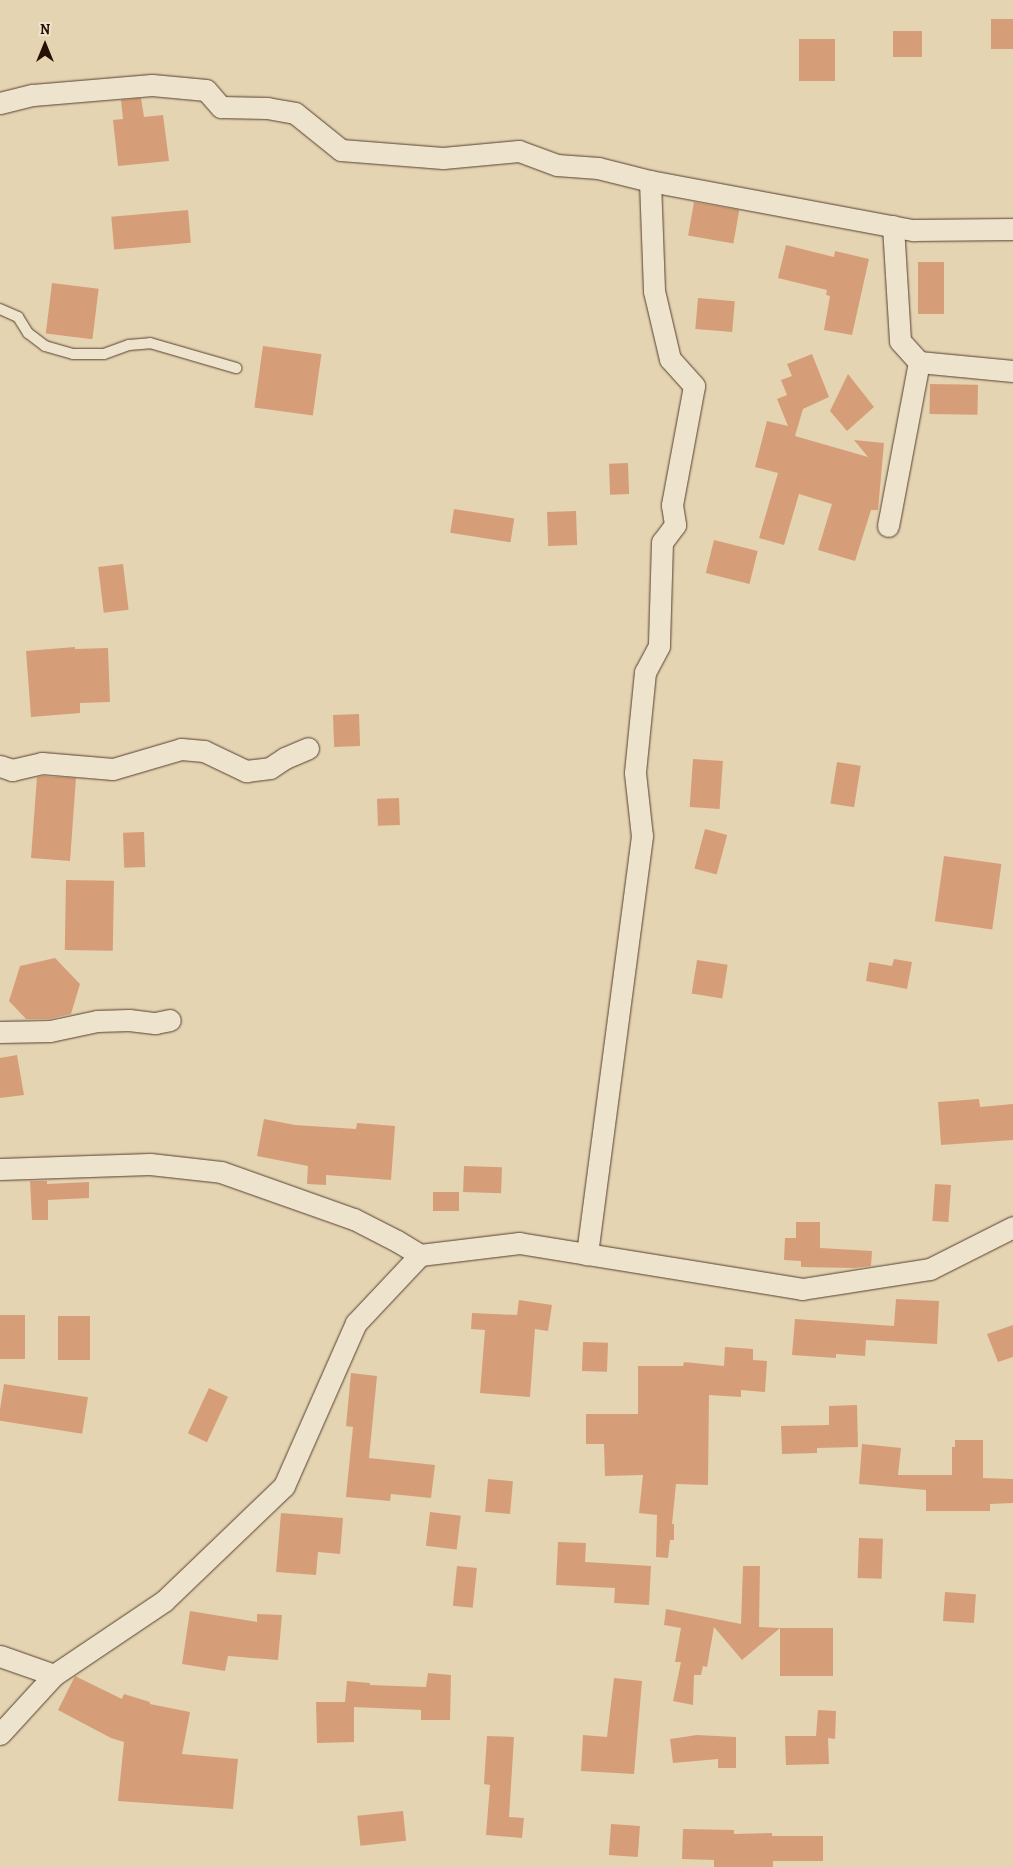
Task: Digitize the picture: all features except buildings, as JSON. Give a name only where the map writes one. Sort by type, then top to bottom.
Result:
[{"type":"street","points":[[0,103],[32,95],[152,85],[206,90],[221,106],[267,108],[295,112],[341,150],[444,158],[519,151],[557,165],[598,168],[650,181],[914,230],[1013,229]]},
{"type":"street","points":[[587,1254],[642,836],[635,773],[645,672],[659,646],[662,542],[675,524],[672,505],[694,386],[670,359],[654,291],[650,181]]},
{"type":"street","points":[[893,226],[900,341],[919,362],[1013,371]]},
{"type":"street","points":[[888,526],[919,362]]},
{"type":"street","points":[[0,766],[12,770],[42,763],[113,770],[181,749],[204,752],[246,771],[270,768],[285,758],[308,748]]},
{"type":"street","points":[[0,1032],[50,1031],[97,1021],[129,1020],[155,1023],[170,1020]]},
{"type":"street","points":[[0,1169],[150,1164],[221,1172],[354,1218],[420,1255],[519,1243],[802,1290],[930,1269],[1013,1227]]},
{"type":"street","points":[[0,1734],[54,1675],[164,1601],[284,1486],[356,1323],[420,1255]]},
{"type":"street","points":[[0,1656],[54,1675]]},
{"type":"lane","points":[[0,309],[18,317],[28,333],[45,346],[73,354],[104,354],[129,345],[150,343],[236,368]]}]
